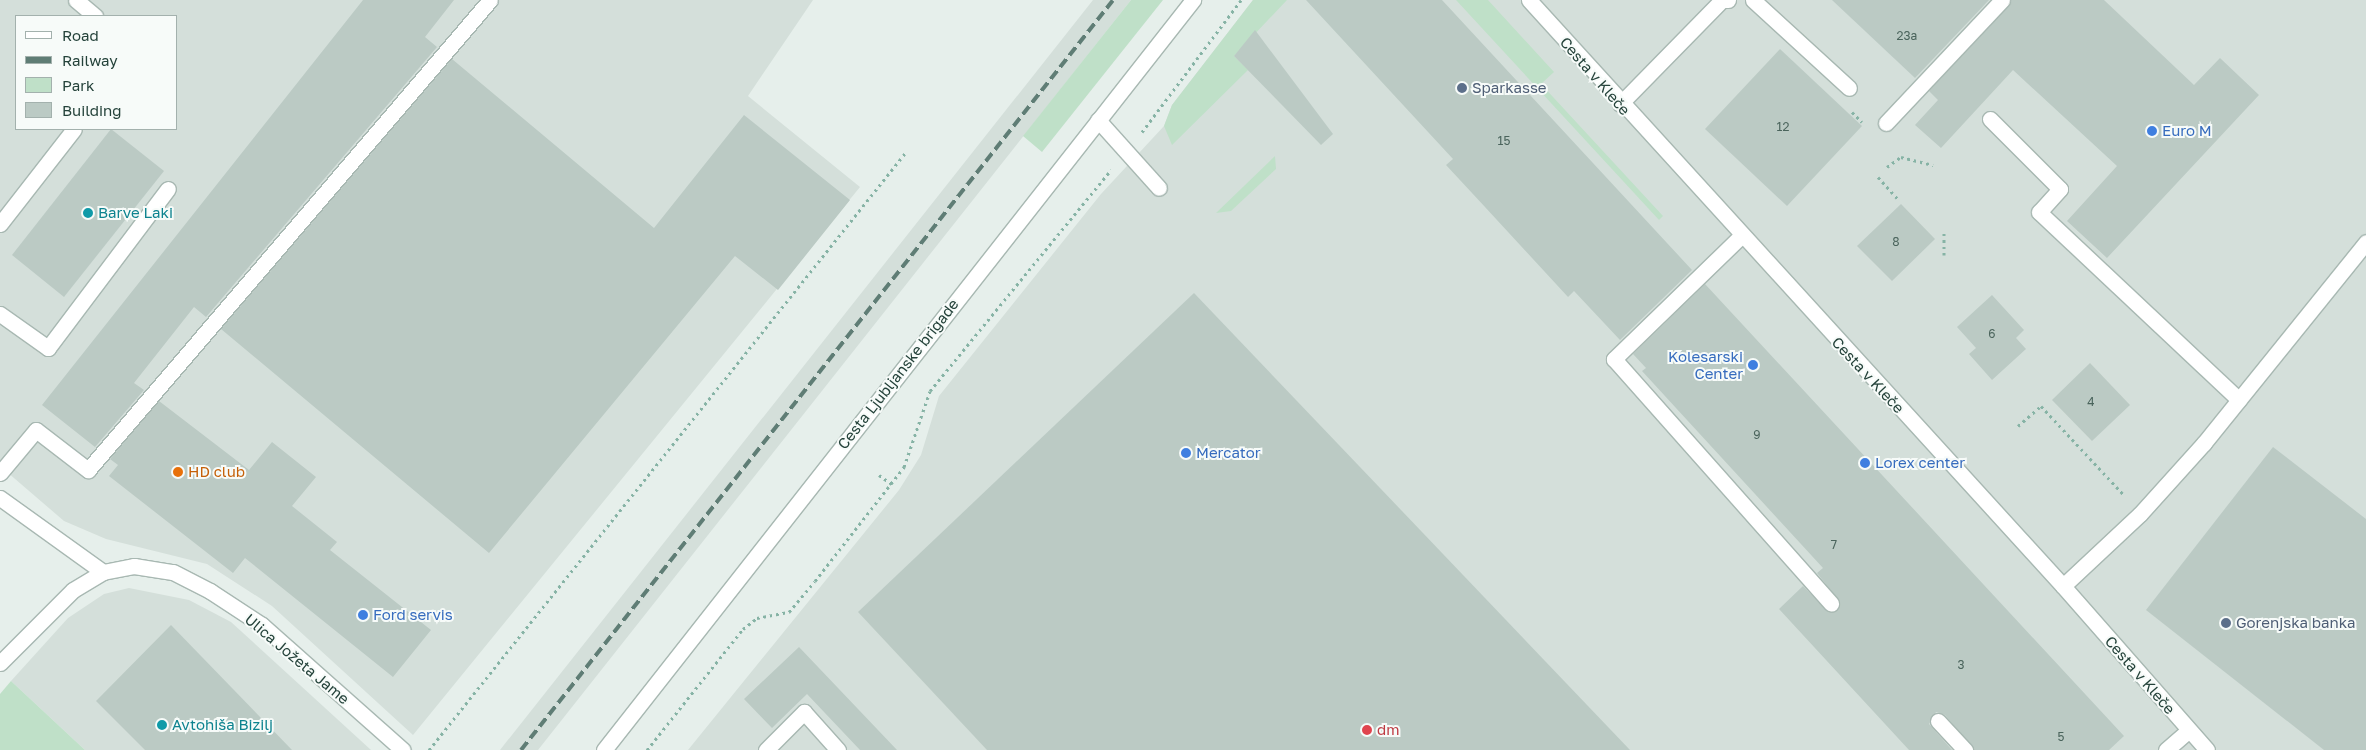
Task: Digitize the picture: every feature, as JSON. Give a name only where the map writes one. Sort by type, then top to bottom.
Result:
[{"type":"street","points":[[76,0],[94,15]]},
{"type":"street","points":[[0,473],[36,430],[88,470],[490,0]]},
{"type":"street","name":"Cesta Ljubljanske brigade","points":[[604,750],[1193,0]]},
{"type":"street","name":"Cesta v Kleče","points":[[1529,0],[1740,236],[2063,586],[2188,731],[2207,750]]},
{"type":"street","points":[[1620,104],[1722,0],[1728,0]]},
{"type":"street","points":[[1754,0],[1849,88]]},
{"type":"street","points":[[1886,123],[2002,0]]},
{"type":"street","points":[[1098,120],[1159,188]]},
{"type":"street","points":[[1990,120],[2060,189],[2039,212],[2239,400]]},
{"type":"street","points":[[0,224],[73,130]]},
{"type":"street","points":[[0,314],[48,348],[168,189]]},
{"type":"street","points":[[1740,236],[1614,359],[1831,603]]},
{"type":"street","points":[[2063,586],[2140,514],[2239,400],[2366,242]]},
{"type":"street","points":[[0,498],[103,572],[73,590],[0,663]]},
{"type":"street","name":"Ulica Jožeta Jame","points":[[103,572],[134,566],[173,572],[210,591],[262,625],[404,750]]},
{"type":"street","points":[[766,750],[804,712],[838,750]]},
{"type":"street","points":[[1938,721],[1965,750]]},
{"type":"street","points":[[2166,750],[2188,731]]},
{"type":"path","points":[[1148,125],[1241,0]]},
{"type":"path","points":[[429,750],[906,152]]},
{"type":"path","points":[[1887,167],[1901,157],[1933,164]]},
{"type":"path","points":[[1878,177],[1899,200]]},
{"type":"path","points":[[647,750],[743,629],[757,618],[784,614],[792,608],[892,484],[914,444],[930,391],[1086,196],[1100,184]]},
{"type":"path","points":[[1944,233],[1944,256]]},
{"type":"path","points":[[2018,426],[2041,406],[2140,514]]},
{"type":"path","points":[[879,475],[892,484]]},
{"type":"shaded area","points":[[0,0],[813,0],[748,96],[860,187],[413,735],[272,606],[207,564],[106,539],[64,521],[0,466]]},
{"type":"shaded area","points":[[1093,0],[1131,0],[538,750],[500,750]]},
{"type":"shaded area","points":[[1253,0],[2366,0],[2366,750],[688,750],[899,490],[921,455],[939,396],[1101,194],[1164,126],[1172,105]]},
{"type":"shaded area","points":[[129,588],[189,600],[231,622],[371,750],[85,750],[11,681],[68,618],[104,594]]},
{"type":"green space","points":[[1131,0],[1163,0],[1042,152],[1023,136]]},
{"type":"green space","points":[[1253,0],[1287,0],[1234,56],[1248,70],[1172,145],[1164,126],[1172,105]]},
{"type":"green space","points":[[1456,0],[1488,0],[1554,72],[1541,84],[1663,216],[1659,220]]},
{"type":"green space","points":[[1275,156],[1276,169],[1231,211],[1216,213]]},
{"type":"green space","points":[[11,681],[85,750],[0,750],[0,694]]},
{"type":"building","points":[[363,0],[454,0],[425,37],[437,47],[206,317],[194,307],[134,383],[144,390],[95,447],[42,405]]},
{"type":"building","points":[[1306,0],[1442,0],[1692,270],[1620,340],[1574,291],[1568,297],[1446,165],[1453,159]]},
{"type":"building","points":[[1832,0],[1989,0],[1915,78]]},
{"type":"building","name":"Euro M","points":[[2011,0],[2104,0],[2194,85],[2220,58],[2259,95],[2107,258],[2067,221],[2117,166],[2013,70],[1941,148],[1915,125],[1938,100],[1929,91]]},
{"type":"building","points":[[1255,30],[1333,134],[1321,145],[1234,56]]},
{"type":"building","points":[[1780,49],[1862,126],[1787,206],[1705,129]]},
{"type":"building","points":[[452,59],[654,228],[744,115],[850,200],[778,290],[735,256],[489,553],[221,329]]},
{"type":"building","name":"Barve Laki","points":[[110,130],[164,171],[64,297],[12,255]]},
{"type":"building","points":[[1901,204],[1935,239],[1892,281],[1857,246]]},
{"type":"building","points":[[1705,284],[2124,736],[2109,750],[1974,750],[1945,715],[1936,712],[1929,724],[1952,750],[1909,750],[1779,609],[1803,586],[1828,612],[1837,610],[1840,602],[1817,573],[1823,568],[1642,371],[1646,368],[1633,354]]},
{"type":"building","name":"Mercator","points":[[1194,293],[1630,750],[987,750],[858,612]]},
{"type":"building","points":[[1992,295],[2024,330],[2016,338],[2026,349],[1992,380],[1969,354],[1976,348],[1957,327]]},
{"type":"building","points":[[2090,363],[2130,405],[2092,441],[2052,400]]},
{"type":"building","points":[[159,401],[249,470],[272,442],[316,477],[292,506],[337,542],[330,550],[431,630],[393,677],[245,558],[233,573],[109,476],[118,465],[110,459]]},
{"type":"building","points":[[2273,447],[2366,519],[2366,750],[2324,750],[2146,610]]},
{"type":"building","points":[[171,625],[292,750],[145,750],[96,701]]},
{"type":"building","points":[[799,647],[897,750],[860,750],[807,694],[772,728],[744,699]]},
{"type":"railway","points":[[521,750],[1113,0]]},
{"type":"place","name":"Sparkasse","points":[[1462,88]]},
{"type":"place","name":"Euro M","points":[[2152,131]]},
{"type":"place","name":"Barve Laki","points":[[88,213]]},
{"type":"place","name":"Kolesarski Center","points":[[1753,365]]},
{"type":"place","name":"Mercator","points":[[1186,453]]},
{"type":"place","name":"Lorex center","points":[[1865,463]]},
{"type":"place","name":"HD club","points":[[178,472]]},
{"type":"place","name":"Ford servis","points":[[363,615]]},
{"type":"place","name":"Gorenjska banka","points":[[2226,623]]},
{"type":"place","name":"Avtohiša Bizilj","points":[[162,725]]},
{"type":"place","name":"dm","points":[[1367,730]]}]
